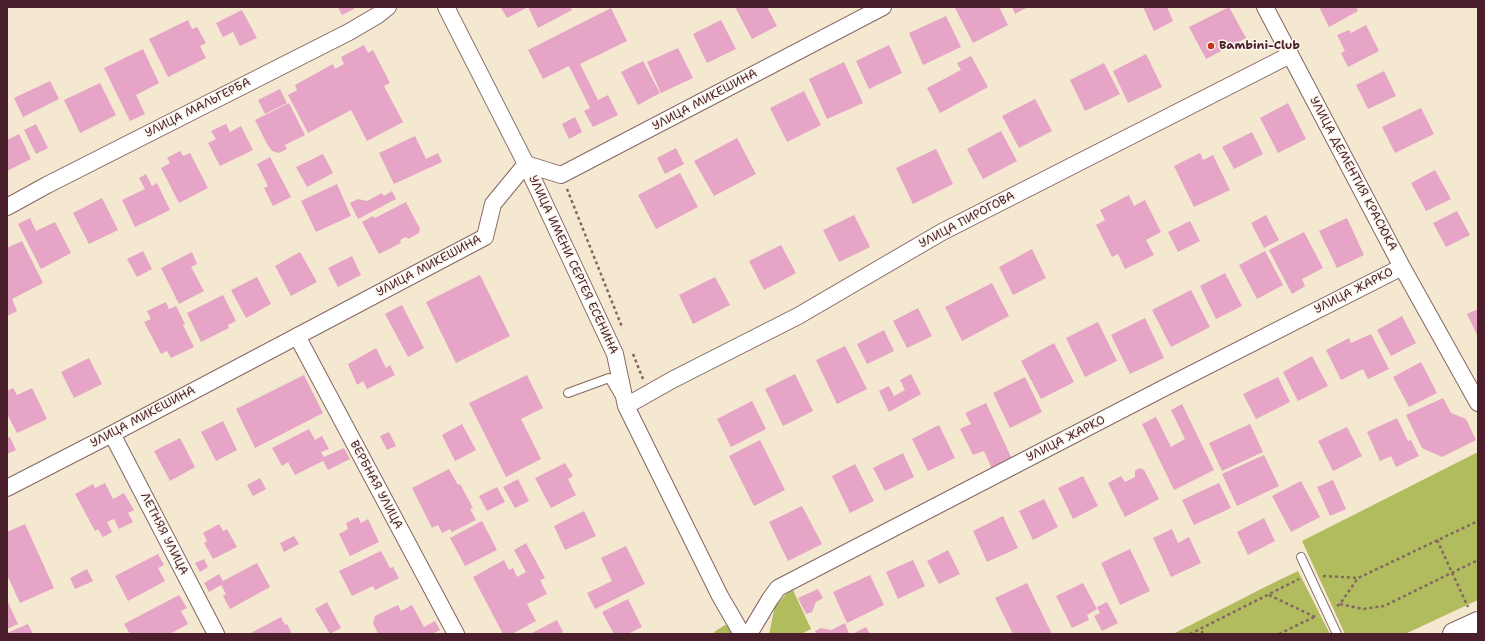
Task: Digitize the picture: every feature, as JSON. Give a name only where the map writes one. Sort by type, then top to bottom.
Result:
[{"type":"main road","points":[[1454,634],[1478,623]]},
{"type":"street","name":"УЛИЦА ИМЕНИ СЕРГЕЯ ЕСЕНИНА","points":[[446,7],[526,164],[615,354],[626,406],[720,596],[742,634]]},
{"type":"street","name":"УЛИЦА МИКЕШИНА","points":[[562,176],[883,7]]},
{"type":"street","name":"УЛИЦА ДЕМЕНТИЯ КРАСЮКА","points":[[1265,7],[1402,267],[1478,403]]},
{"type":"street","name":"УЛИЦА МАЛЬГЕРБА","points":[[7,207],[47,185],[349,32],[380,10]]},
{"type":"street","name":"УЛИЦА ПИРОГОВА","points":[[626,406],[798,316],[942,232],[1290,55]]},
{"type":"street","points":[[526,164],[562,176]]},
{"type":"street","name":"УЛИЦА МИКЕШИНА","points":[[7,488],[485,237],[493,204],[526,164]]},
{"type":"street","name":"УЛИЦА ЖАРКО","points":[[749,634],[778,588],[1155,392],[1402,267]]},
{"type":"street","name":"ВЕРБНАЯ УЛИЦА","points":[[297,336],[456,634]]},
{"type":"street","name":"ЛЕТНЯЯ УЛИЦА","points":[[112,434],[216,634]]},
{"type":"lane","points":[[568,393],[609,378],[626,406]]},
{"type":"lane","points":[[1301,557],[1337,634]]},
{"type":"path","points":[[562,176],[623,328]]},
{"type":"path","points":[[631,350],[649,393]]},
{"type":"path","points":[[1279,634],[1340,604],[1358,578],[1478,521]]},
{"type":"path","points":[[1437,540],[1465,601]]},
{"type":"path","points":[[1340,604],[1363,609],[1384,606],[1478,560]]},
{"type":"path","points":[[1190,634],[1300,579],[1322,575],[1358,578]]},
{"type":"path","points":[[1269,595],[1316,617]]},
{"type":"path","points":[[1202,634],[1203,628]]},
{"type":"green space","points":[[1478,452],[1478,600],[1405,634],[1345,634],[1302,541]]},
{"type":"green space","points":[[1298,571],[1330,634],[1173,634],[1269,585]]},
{"type":"green space","points":[[792,588],[811,629],[801,634],[769,634],[775,606]]},
{"type":"green space","points":[[725,625],[737,629],[740,634],[714,634],[714,632]]},
{"type":"building","points":[[338,7],[353,7],[354,9],[342,15]]},
{"type":"building","points":[[528,7],[507,18],[501,8]]},
{"type":"building","points":[[528,7],[570,7],[572,10],[538,28]]},
{"type":"building","points":[[735,7],[767,7],[777,26],[752,39]]},
{"type":"building","points":[[999,7],[1008,25],[973,43],[955,8]]},
{"type":"building","points":[[1012,7],[1028,7],[1015,14]]},
{"type":"building","points":[[1143,7],[1167,7],[1173,21],[1154,31]]},
{"type":"building","points":[[1229,7],[1246,38],[1206,59],[1189,27]]},
{"type":"building","points":[[1319,7],[1356,7],[1358,11],[1329,27]]},
{"type":"building","points":[[611,8],[627,41],[580,64],[598,100],[608,95],[618,115],[593,127],[584,111],[590,108],[569,66],[543,79],[528,50]]},
{"type":"building","points":[[242,10],[257,38],[240,46],[233,32],[223,37],[216,23]]},
{"type":"building","points":[[946,16],[961,47],[923,65],[909,33]]},
{"type":"building","points":[[188,20],[192,29],[197,27],[206,43],[200,46],[206,58],[168,77],[149,39]]},
{"type":"building","points":[[721,20],[736,49],[707,63],[693,34]]},
{"type":"building","points":[[1366,25],[1379,51],[1348,67],[1341,53],[1345,51],[1337,35],[1349,30],[1351,33]]},
{"type":"building","points":[[364,45],[368,53],[373,50],[390,83],[384,86],[403,122],[367,141],[351,110],[308,133],[288,95],[297,90],[295,85],[333,64],[335,69],[344,64],[341,57]]},
{"type":"building","points":[[889,45],[902,73],[869,89],[856,61]]},
{"type":"building","points":[[678,48],[693,78],[661,93],[647,62]]},
{"type":"building","points":[[143,49],[159,83],[136,95],[145,114],[130,121],[104,68]]},
{"type":"building","points":[[1146,54],[1162,87],[1128,103],[1113,71]]},
{"type":"building","points":[[971,56],[988,87],[940,113],[927,88],[961,70],[957,63]]},
{"type":"building","points":[[643,61],[660,93],[638,105],[621,72]]},
{"type":"building","points":[[844,62],[863,103],[827,119],[809,79]]},
{"type":"building","points":[[1104,63],[1120,94],[1085,111],[1070,80]]},
{"type":"building","points":[[1384,71],[1396,96],[1368,109],[1356,85]]},
{"type":"building","points":[[50,81],[59,99],[23,117],[14,98]]},
{"type":"building","points":[[100,83],[116,115],[80,133],[64,100]]},
{"type":"building","points":[[280,89],[287,103],[265,114],[258,100]]},
{"type":"building","points":[[804,91],[821,125],[787,142],[770,108]]},
{"type":"building","points":[[1035,99],[1052,131],[1019,148],[1002,116]]},
{"type":"building","points":[[289,103],[305,135],[285,145],[287,149],[279,153],[272,151],[255,120]]},
{"type":"building","points":[[1288,103],[1306,139],[1278,153],[1260,118]]},
{"type":"building","points":[[1421,108],[1434,134],[1395,153],[1382,127]]},
{"type":"building","points":[[575,117],[582,132],[569,139],[562,124]]},
{"type":"building","points":[[36,124],[48,148],[36,154],[24,130]]},
{"type":"building","points":[[226,124],[230,132],[241,126],[253,150],[220,166],[208,143],[216,139],[211,131]]},
{"type":"building","points":[[1001,131],[1017,161],[983,179],[967,149]]},
{"type":"building","points":[[1252,132],[1263,154],[1234,169],[1222,147]]},
{"type":"building","points":[[19,134],[31,159],[7,171],[7,140]]},
{"type":"building","points":[[415,136],[426,159],[438,153],[442,162],[394,184],[379,153]]},
{"type":"building","points":[[737,138],[756,174],[714,196],[694,161]]},
{"type":"building","points":[[676,148],[684,164],[665,174],[657,158]]},
{"type":"building","points":[[936,149],[953,184],[913,204],[896,168]]},
{"type":"building","points":[[180,151],[183,156],[190,153],[208,188],[179,203],[161,168],[170,163],[167,158]]},
{"type":"building","points":[[1200,153],[1203,160],[1213,155],[1230,190],[1194,207],[1174,166]]},
{"type":"building","points":[[323,154],[333,173],[307,187],[296,167]]},
{"type":"building","points":[[270,157],[291,197],[273,206],[264,188],[268,186],[257,164]]},
{"type":"building","points":[[1435,170],[1451,199],[1426,211],[1411,183]]},
{"type":"building","points":[[680,173],[698,207],[656,229],[638,195]]},
{"type":"building","points":[[146,174],[152,186],[157,183],[170,210],[135,227],[122,200],[145,189],[139,178]]},
{"type":"building","points":[[337,184],[351,216],[316,232],[301,201]]},
{"type":"building","points":[[392,191],[396,199],[358,219],[350,203],[358,199],[367,201],[382,193],[384,196]]},
{"type":"building","points":[[1129,195],[1134,206],[1145,200],[1161,232],[1146,240],[1154,255],[1125,269],[1118,254],[1112,257],[1096,225],[1105,220],[1100,210]]},
{"type":"building","points":[[102,198],[118,230],[89,244],[73,213]]},
{"type":"building","points":[[406,202],[420,229],[419,233],[408,239],[406,237],[400,240],[401,243],[379,254],[362,222],[373,216],[375,218]]},
{"type":"building","points":[[1457,211],[1470,235],[1446,247],[1433,223]]},
{"type":"building","points":[[854,215],[870,247],[839,262],[823,230]]},
{"type":"building","points":[[1266,215],[1279,240],[1264,248],[1251,223]]},
{"type":"building","points":[[30,218],[36,231],[55,222],[71,253],[41,269],[18,224]]},
{"type":"building","points":[[1347,218],[1364,255],[1337,268],[1319,231]]},
{"type":"building","points":[[1190,221],[1200,241],[1178,252],[1168,232]]},
{"type":"building","points":[[1304,232],[1323,268],[1302,279],[1305,286],[1292,294],[1269,250]]},
{"type":"building","points":[[22,241],[43,283],[12,299],[17,311],[7,316],[7,248]]},
{"type":"building","points":[[781,245],[796,273],[764,290],[749,261]]},
{"type":"building","points":[[1032,249],[1046,278],[1013,295],[999,267]]},
{"type":"building","points":[[143,251],[152,269],[137,277],[127,259]]},
{"type":"building","points":[[1265,251],[1283,285],[1257,299],[1239,265]]},
{"type":"building","points":[[192,252],[197,264],[191,267],[204,291],[179,304],[161,268]]},
{"type":"building","points":[[300,252],[317,282],[291,296],[275,266]]},
{"type":"building","points":[[352,256],[361,275],[338,287],[328,268]]},
{"type":"building","points":[[1225,273],[1242,306],[1216,319],[1200,286]]},
{"type":"building","points":[[480,275],[510,336],[456,363],[426,302]]},
{"type":"building","points":[[257,277],[271,304],[246,318],[231,290]]},
{"type":"building","points":[[715,277],[730,305],[693,324],[679,295]]},
{"type":"building","points":[[992,283],[1009,316],[962,341],[945,307]]},
{"type":"building","points":[[1191,290],[1210,327],[1171,347],[1152,310]]},
{"type":"building","points":[[223,295],[236,321],[228,325],[229,328],[201,342],[187,313]]},
{"type":"building","points":[[166,302],[169,309],[176,306],[185,324],[183,325],[194,347],[171,358],[167,351],[161,354],[144,322],[151,319],[147,311]]},
{"type":"building","points":[[402,305],[424,348],[408,357],[385,314]]},
{"type":"building","points":[[918,308],[932,336],[907,348],[893,321]]},
{"type":"building","points":[[1478,309],[1478,337],[1467,314]]},
{"type":"building","points":[[1402,316],[1416,343],[1391,356],[1377,330]]},
{"type":"building","points":[[1145,318],[1164,358],[1130,374],[1111,335]]},
{"type":"building","points":[[1098,322],[1117,361],[1085,377],[1066,338]]},
{"type":"building","points":[[884,330],[894,351],[867,364],[857,344]]},
{"type":"building","points":[[1371,334],[1389,369],[1368,379],[1363,369],[1341,380],[1326,350],[1349,338],[1351,343]]},
{"type":"building","points":[[1054,343],[1074,382],[1041,399],[1021,361]]},
{"type":"building","points":[[845,346],[867,389],[837,404],[816,360]]},
{"type":"building","points":[[376,348],[386,368],[390,365],[395,375],[367,389],[363,381],[357,385],[348,364]]},
{"type":"building","points":[[1312,356],[1328,386],[1298,401],[1283,372]]},
{"type":"building","points":[[89,358],[102,384],[74,398],[61,372]]},
{"type":"building","points":[[1421,362],[1437,393],[1409,407],[1393,377]]},
{"type":"building","points":[[795,374],[813,411],[783,426],[765,389]]},
{"type":"building","points":[[911,374],[921,394],[889,412],[879,391],[889,386],[894,396],[905,390],[900,380]]},
{"type":"building","points":[[304,375],[323,413],[255,448],[236,409]]},
{"type":"building","points":[[527,375],[543,408],[521,419],[541,459],[506,477],[469,403]]},
{"type":"building","points":[[1025,377],[1042,412],[1010,428],[993,393]]},
{"type":"building","points":[[1278,377],[1290,402],[1256,419],[1243,394]]},
{"type":"building","points":[[13,388],[17,395],[32,388],[47,419],[17,433],[7,414],[7,391]]},
{"type":"building","points":[[1443,398],[1451,413],[1466,419],[1476,440],[1442,457],[1422,448],[1406,415]]},
{"type":"building","points":[[752,401],[766,429],[731,447],[717,419]]},
{"type":"building","points":[[986,403],[1012,459],[992,469],[984,451],[973,455],[960,429],[971,424],[965,413]]},
{"type":"building","points":[[1182,404],[1214,470],[1174,490],[1142,424],[1156,417],[1171,447],[1185,439],[1171,410]]},
{"type":"building","points":[[1397,418],[1408,441],[1411,440],[1419,456],[1396,467],[1391,456],[1380,461],[1367,432]]},
{"type":"building","points":[[223,421],[237,450],[216,461],[201,432]]},
{"type":"building","points":[[462,424],[476,450],[455,461],[442,435]]},
{"type":"building","points":[[1250,424],[1263,452],[1222,471],[1209,443]]},
{"type":"building","points":[[939,425],[955,458],[928,471],[912,439]]},
{"type":"building","points":[[1347,427],[1362,456],[1333,471],[1318,441]]},
{"type":"building","points":[[309,429],[315,440],[322,436],[329,449],[321,452],[324,457],[344,448],[350,459],[328,470],[323,461],[295,475],[288,462],[282,466],[272,448]]},
{"type":"building","points":[[389,432],[396,446],[387,450],[380,436]]},
{"type":"building","points":[[10,437],[16,450],[7,454],[7,438]]},
{"type":"building","points":[[180,438],[195,467],[170,481],[154,451]]},
{"type":"building","points":[[760,440],[785,490],[754,506],[729,456]]},
{"type":"building","points":[[903,453],[914,477],[885,491],[873,468]]},
{"type":"building","points":[[1264,455],[1279,486],[1237,506],[1222,474]]},
{"type":"building","points":[[565,463],[573,476],[568,479],[576,495],[551,508],[535,478]]},
{"type":"building","points":[[855,464],[874,501],[850,513],[832,476]]},
{"type":"building","points":[[1139,468],[1144,470],[1159,499],[1125,517],[1108,483],[1121,476],[1125,482],[1135,477],[1135,471]]},
{"type":"building","points":[[449,469],[458,485],[460,484],[473,508],[470,509],[476,520],[452,532],[450,529],[442,533],[438,525],[432,528],[412,488]]},
{"type":"building","points":[[1083,476],[1098,506],[1073,519],[1058,488]]},
{"type":"building","points":[[260,478],[266,489],[253,496],[247,485]]},
{"type":"building","points":[[518,479],[529,501],[515,508],[503,487]]},
{"type":"building","points":[[1333,480],[1346,509],[1330,516],[1317,487]]},
{"type":"building","points":[[1301,481],[1320,517],[1291,532],[1272,496]]},
{"type":"building","points":[[105,483],[113,499],[124,493],[134,510],[128,513],[133,522],[119,529],[114,519],[107,522],[112,532],[103,537],[98,529],[95,531],[75,494],[93,484],[95,488]]},
{"type":"building","points":[[1219,483],[1231,508],[1194,525],[1182,500]]},
{"type":"building","points":[[497,487],[505,502],[487,511],[479,496]]},
{"type":"building","points":[[1044,499],[1058,527],[1033,540],[1019,511]]},
{"type":"building","points":[[802,506],[822,544],[788,561],[769,522]]},
{"type":"building","points":[[584,511],[596,536],[565,550],[554,526]]},
{"type":"building","points":[[1003,516],[1018,548],[987,562],[973,531]]},
{"type":"building","points":[[358,517],[361,523],[368,519],[379,542],[350,556],[339,534],[348,529],[346,523]]},
{"type":"building","points":[[1264,518],[1275,541],[1248,555],[1237,532]]},
{"type":"building","points":[[482,521],[497,550],[465,566],[450,538]]},
{"type":"building","points":[[25,524],[54,588],[20,603],[7,575],[7,532]]},
{"type":"building","points":[[219,524],[223,531],[227,529],[237,547],[213,559],[204,543],[207,541],[203,533]]},
{"type":"building","points":[[1172,529],[1178,543],[1189,537],[1201,563],[1171,577],[1153,538]]},
{"type":"building","points":[[294,536],[299,544],[284,552],[280,543]]},
{"type":"building","points":[[526,543],[545,578],[540,580],[547,594],[527,604],[536,621],[512,634],[503,634],[473,577],[504,560],[509,570],[513,568],[517,577],[526,572],[514,550]]},
{"type":"building","points":[[626,546],[645,584],[595,609],[587,593],[612,581],[601,558]]},
{"type":"building","points":[[1130,549],[1150,591],[1120,605],[1101,563]]},
{"type":"building","points":[[948,550],[960,574],[939,584],[927,561]]},
{"type":"building","points":[[381,551],[390,568],[393,567],[399,578],[375,590],[373,586],[352,596],[339,571]]},
{"type":"building","points":[[158,554],[164,565],[158,568],[165,581],[128,601],[115,576]]},
{"type":"building","points":[[204,559],[208,567],[200,572],[195,563]]},
{"type":"building","points":[[913,560],[925,586],[898,599],[886,572]]},
{"type":"building","points":[[257,563],[270,587],[230,609],[223,596],[226,594],[221,585],[209,592],[204,583],[219,574],[223,581]]},
{"type":"building","points":[[87,569],[93,581],[75,589],[70,578]]},
{"type":"building","points":[[870,575],[884,605],[847,623],[833,592]]},
{"type":"building","points":[[1027,583],[1052,634],[1013,634],[995,598]]},
{"type":"building","points":[[1083,583],[1097,609],[1087,615],[1089,620],[1072,628],[1056,596]]},
{"type":"building","points":[[818,589],[823,598],[816,602],[812,612],[806,614],[798,598]]},
{"type":"building","points":[[179,595],[187,608],[181,611],[188,624],[170,634],[130,634],[124,624]]},
{"type":"building","points":[[628,599],[642,627],[628,634],[614,634],[602,612]]},
{"type":"building","points":[[7,600],[18,624],[7,629]]},
{"type":"building","points":[[327,602],[341,628],[330,634],[315,609]]},
{"type":"building","points":[[1107,602],[1118,623],[1102,631],[1094,616],[1100,613],[1097,607]]},
{"type":"building","points":[[398,605],[401,611],[412,605],[424,627],[435,621],[440,630],[432,634],[378,634],[373,623],[375,616]]},
{"type":"building","points":[[281,617],[285,625],[287,624],[292,634],[249,634]]},
{"type":"building","points":[[557,620],[563,632],[559,634],[530,634]]},
{"type":"building","points":[[845,623],[849,634],[816,634],[815,631],[821,628],[831,630]]},
{"type":"building","points":[[28,624],[33,634],[7,634],[7,633]]},
{"type":"building","points":[[866,627],[870,634],[852,634]]},
{"type":"place","name":"Bambini-Club","points":[[1211,46]]}]
